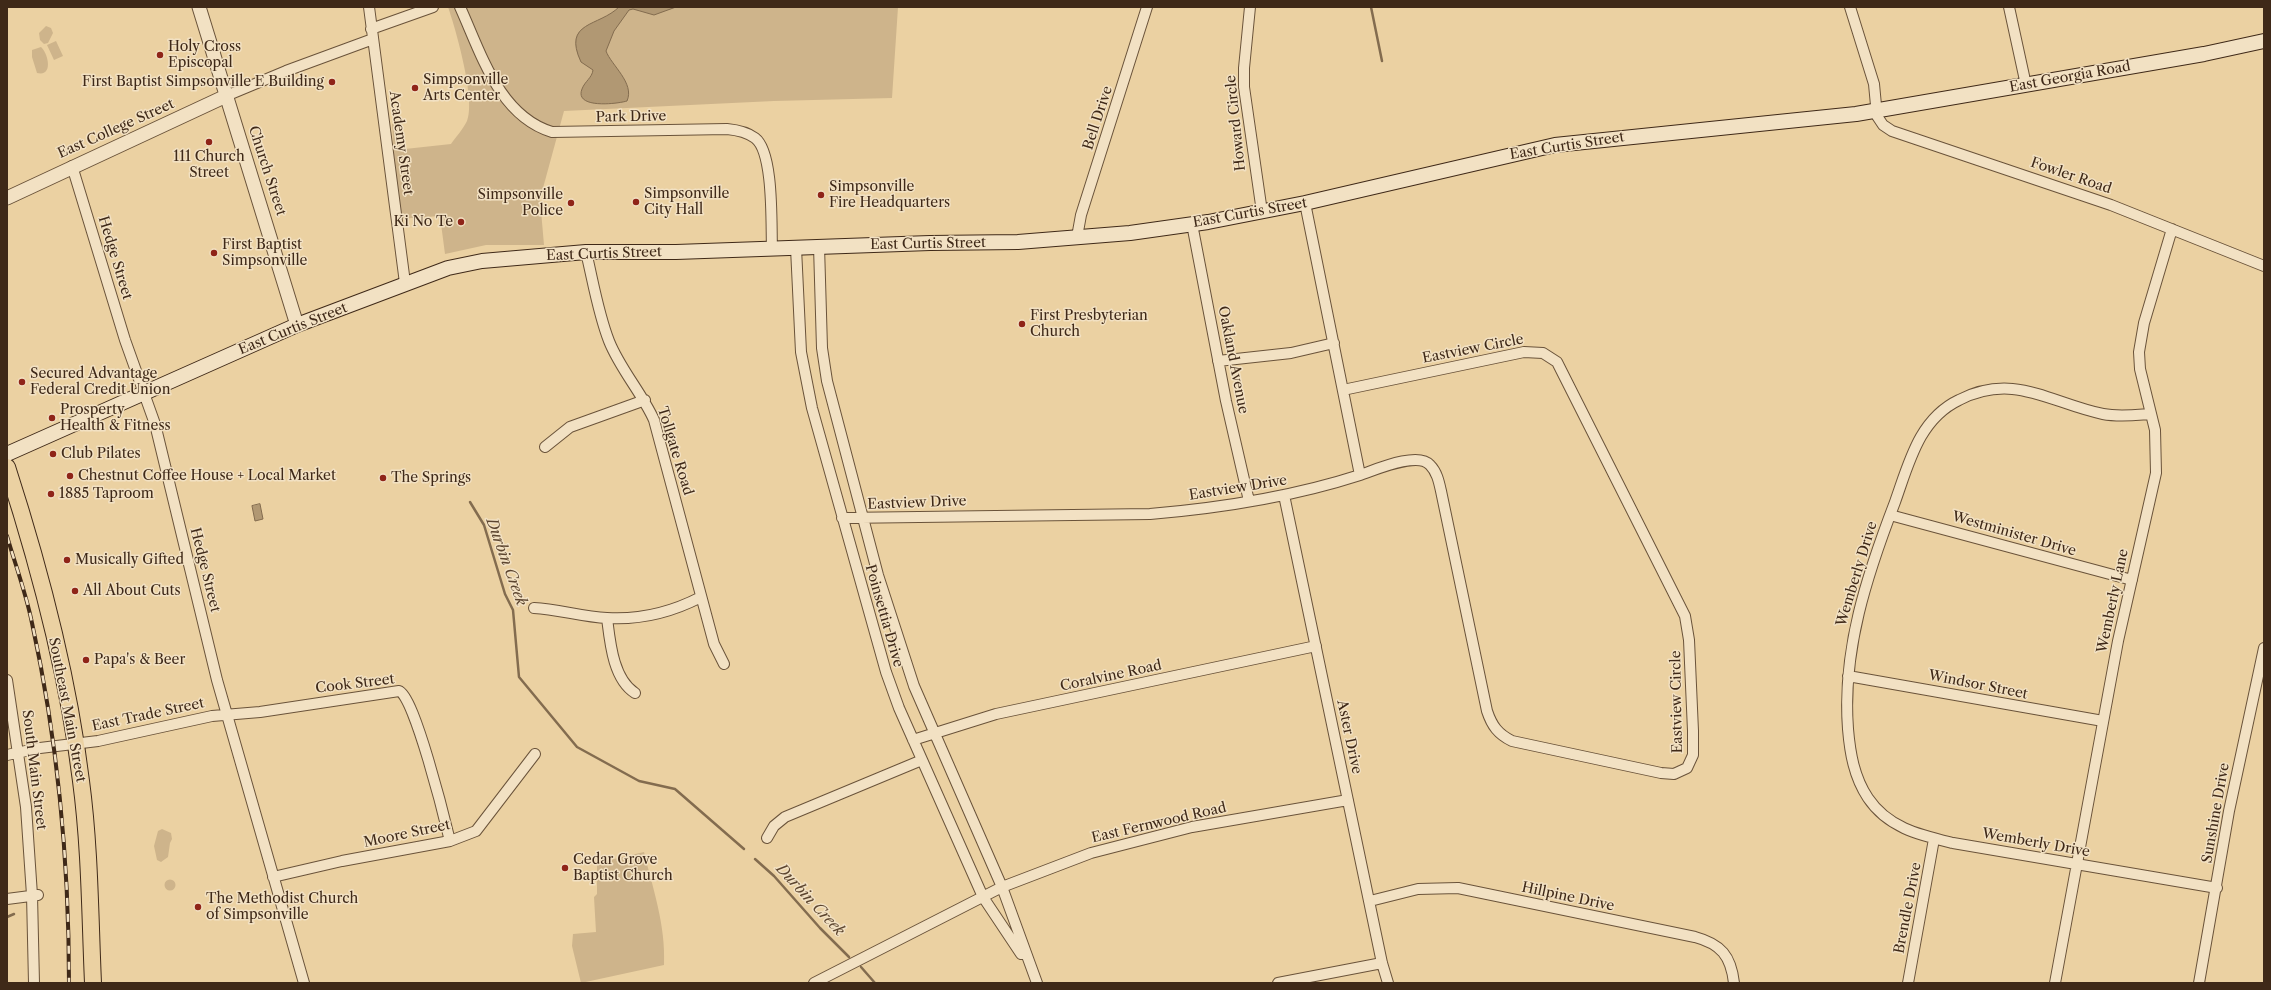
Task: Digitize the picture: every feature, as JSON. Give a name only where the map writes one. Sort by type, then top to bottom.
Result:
[{"type":"main road","name":"East Georgia Road","points":[[1876,110],[2204,54],[2264,41]]},
{"type":"main road","name":"East Curtis Street","points":[[7,454],[298,325],[405,283],[448,268],[487,260],[586,252],[1018,242],[1130,233],[1262,212],[1555,145],[1597,139],[1786,122],[1876,110]]},
{"type":"main road","name":"Southeast Main Street","points":[[7,467],[42,586],[63,677],[76,744],[85,825],[93,983]]},
{"type":"street","name":"Church Street","points":[[199,7],[298,325]]},
{"type":"street","name":"Academy Street","points":[[368,7],[405,283]]},
{"type":"street","points":[[372,34],[433,7]]},
{"type":"street","name":"Park Drive","points":[[460,7],[485,62],[505,98],[516,111],[536,127],[552,132],[727,129],[742,131],[757,139],[764,152],[770,182],[772,248]]},
{"type":"street","name":"Bell Drive","points":[[1077,238],[1081,215],[1147,7]]},
{"type":"street","name":"Howard Circle","points":[[1250,7],[1244,68],[1244,87],[1262,212]]},
{"type":"street","points":[[1850,7],[1874,84],[1876,110]]},
{"type":"street","points":[[2010,7],[2026,85]]},
{"type":"street","name":"East College Street","points":[[7,198],[72,166],[226,96],[372,34]]},
{"type":"street","name":"Fowler Road","points":[[1876,110],[1877,116],[1883,125],[1892,130],[2045,181],[2172,229],[2264,266]]},
{"type":"street","name":"Hedge Street","points":[[72,166],[125,340],[155,424],[226,716],[304,983]]},
{"type":"street","points":[[1305,203],[1360,475]]},
{"type":"street","name":"Oakland Avenue","points":[[1192,224],[1218,361],[1249,501]]},
{"type":"street","name":"Wemberly Lane","points":[[2055,983],[2103,721],[2156,473],[2156,442],[2140,369],[2139,352],[2144,323],[2172,229]]},
{"type":"street","name":"Poinsettia Drive","points":[[819,246],[823,354],[827,381],[894,628],[914,686],[933,733],[1002,887],[1029,965],[1037,983]]},
{"type":"street","name":"Poinsettia Drive","points":[[796,248],[801,352],[804,374],[842,518],[886,672],[913,740],[982,897],[1029,965]]},
{"type":"street","name":"Tollgate Road","points":[[586,252],[609,341],[616,355],[645,400],[654,420],[714,644],[724,664]]},
{"type":"street","points":[[1218,361],[1291,353],[1334,343]]},
{"type":"street","name":"Eastview Circle","points":[[1343,390],[1524,352],[1543,353],[1557,362],[1685,616],[1689,640],[1693,731],[1693,755],[1687,768],[1674,774],[1661,773],[1512,741],[1500,734],[1492,725],[1487,711],[1441,491],[1434,471],[1426,462],[1418,460],[1390,465],[1360,475]]},
{"type":"street","name":"Wemberly Drive","points":[[2150,414],[2123,416],[2102,414],[2042,394],[2015,388],[1990,389],[1972,394],[1941,411],[1923,431],[1890,515],[1859,609],[1848,676],[1849,743],[1854,766],[1862,789],[1874,806],[1888,820],[1912,833],[1934,839],[2217,888]]},
{"type":"street","points":[[545,447],[570,427],[645,400]]},
{"type":"street","name":"Eastview Drive","points":[[842,518],[948,515],[1150,514],[1184,511],[1284,495],[1360,475]]},
{"type":"street","name":"Aster Drive","points":[[1284,495],[1382,963],[1388,983]]},
{"type":"street","name":"Westminister Drive","points":[[1890,515],[2132,580]]},
{"type":"street","points":[[534,608],[556,609],[607,618],[645,616],[679,608],[701,596]]},
{"type":"street","points":[[607,618],[620,677],[627,688],[635,693]]},
{"type":"street","name":"Coralvine Road","points":[[913,740],[996,714],[1316,646]]},
{"type":"street","name":"Sunshine Drive","points":[[2199,983],[2242,747],[2264,648]]},
{"type":"street","name":"Windsor Street","points":[[1848,676],[2103,721]]},
{"type":"street","name":"South Main Street","points":[[7,680],[26,807],[35,895],[34,983]]},
{"type":"street","name":"Cook Street","points":[[226,716],[260,712],[395,690],[402,692],[407,697],[424,746],[450,841]]},
{"type":"street","name":"East Trade Street","points":[[7,755],[76,744],[212,716],[226,716]]},
{"type":"street","name":"Moore Street","points":[[274,877],[342,861],[450,841],[476,831],[534,754]]},
{"type":"street","points":[[767,838],[774,826],[785,817],[922,760]]},
{"type":"street","name":"East Fernwood Road","points":[[814,983],[1002,887],[1059,864],[1110,848],[1192,827],[1348,800]]},
{"type":"street","name":"Brendle Drive","points":[[1908,983],[1934,839]]},
{"type":"street","name":"Hillpine Drive","points":[[1370,901],[1418,889],[1453,888],[1695,937],[1713,943],[1720,948],[1731,965],[1734,983]]},
{"type":"street","points":[[7,899],[35,895]]},
{"type":"street","points":[[1278,983],[1382,963]]},
{"type":"shaded area","points":[[448,7],[898,7],[892,98],[774,101],[564,111],[540,199],[544,245],[486,245],[445,254],[440,216],[398,219],[392,124],[401,122],[405,149],[451,144],[467,121],[469,98],[467,82],[456,32]]},
{"type":"shaded area","points":[[619,7],[676,7],[654,15],[633,9],[629,10],[614,31],[606,51],[628,88],[629,94],[627,101],[598,104],[584,100],[581,95],[582,89],[593,70],[581,62],[576,49],[576,39],[579,32],[585,27]]},
{"type":"shaded area","points":[[46,26],[51,28],[53,33],[48,43],[44,44],[40,40],[39,33]]},
{"type":"shaded area","points":[[56,41],[63,56],[54,60],[47,45]]},
{"type":"shaded area","points":[[41,47],[46,54],[48,68],[42,73],[37,73],[32,57],[32,50]]},
{"type":"shaded area","points":[[260,504],[263,519],[255,521],[252,506]]},
{"type":"shaded area","points":[[162,829],[171,833],[172,839],[168,857],[161,862],[157,860],[154,846],[158,831]]},
{"type":"shaded area","points":[[644,852],[661,922],[664,965],[581,983],[572,946],[573,934],[596,932],[594,897],[597,894],[597,863]]},
{"type":"shaded area","points":[[170,879],[174,881],[176,885],[174,889],[170,891],[166,889],[164,885],[166,881]]},
{"type":"waterway","points":[[1371,7],[1382,61]]},
{"type":"waterway","name":"Durbin Creek","points":[[470,502],[484,525],[505,594],[513,610],[519,677],[577,747],[639,781],[675,789],[744,849]]},
{"type":"waterway","name":"Durbin Creek","points":[[755,859],[774,876],[820,928],[849,957]]},
{"type":"waterway","points":[[7,917],[14,914]]},
{"type":"waterway","name":"Durbin Creek","points":[[861,967],[875,983]]},
{"type":"railway","points":[[7,536],[30,612],[49,712],[64,847],[67,892],[69,983]]},
{"type":"place","name":"Holy Cross Episcopal","points":[[160,55]]},
{"type":"place","name":"First Baptist Simpsonville E Building","points":[[332,82]]},
{"type":"place","name":"Simpsonville Arts Center","points":[[415,88]]},
{"type":"place","name":"111 Church Street","points":[[209,142]]},
{"type":"place","name":"Simpsonville Fire Headquarters","points":[[821,195]]},
{"type":"place","name":"Simpsonville City Hall","points":[[636,202]]},
{"type":"place","name":"Simpsonville Police","points":[[571,203]]},
{"type":"place","name":"Ki No Te","points":[[461,222]]},
{"type":"place","name":"First Baptist Simpsonville","points":[[214,253]]},
{"type":"place","name":"First Presbyterian Church","points":[[1022,324]]},
{"type":"place","name":"Secured Advantage Federal Credit Union","points":[[22,382]]},
{"type":"place","name":"Prosperty Health & Fitness","points":[[52,418]]},
{"type":"place","name":"Club Pilates","points":[[53,454]]},
{"type":"place","name":"Chestnut Coffee House + Local Market","points":[[70,476]]},
{"type":"place","name":"The Springs","points":[[383,478]]},
{"type":"place","name":"1885 Taproom","points":[[51,494]]},
{"type":"place","name":"Musically Gifted","points":[[67,560]]},
{"type":"place","name":"All About Cuts","points":[[75,591]]},
{"type":"place","name":"Papa's & Beer","points":[[86,660]]},
{"type":"place","name":"Cedar Grove Baptist Church","points":[[565,868]]},
{"type":"place","name":"The Methodist Church of Simpsonville","points":[[198,907]]}]
